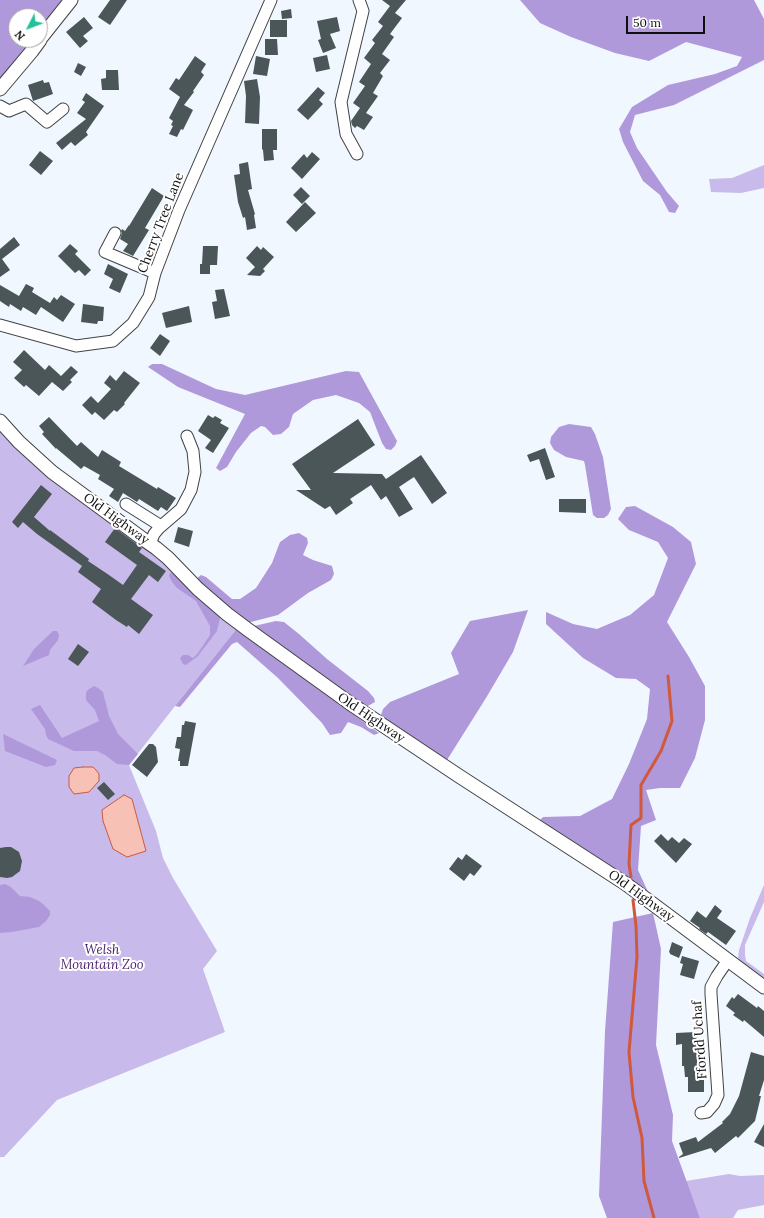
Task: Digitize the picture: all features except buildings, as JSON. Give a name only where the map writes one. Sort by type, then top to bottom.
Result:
[{"type":"street","points":[[48,30],[71,0]]},
{"type":"street","name":"Cherry Tree Lane","points":[[0,325],[76,346],[114,341],[133,323],[149,297],[155,273],[179,210],[271,0]]},
{"type":"street","points":[[357,154],[346,134],[341,102],[364,11],[359,0]]},
{"type":"street","points":[[0,89],[34,48]]},
{"type":"street","points":[[0,106],[9,111],[26,104],[47,122],[63,109]]},
{"type":"street","points":[[115,233],[105,252],[155,273]]},
{"type":"street","name":"Old Highway","points":[[0,421],[19,442],[52,472],[168,558],[198,589],[227,614],[351,704],[480,790],[626,884],[764,987]]},
{"type":"street","points":[[150,544],[154,534],[181,509],[191,490],[195,472],[193,451],[187,436]]},
{"type":"street","points":[[126,504],[162,526]]},
{"type":"street","name":"Ffordd Uchaf","points":[[701,1113],[707,1112],[714,1104],[718,1095],[710,994],[711,986],[728,960]]},
{"type":"green space","points":[[764,165],[764,188],[741,193],[711,192],[709,179],[732,178]]},
{"type":"green space","name":"Welsh Mountain Zoo","points":[[0,426],[151,549],[238,627],[129,765],[156,831],[163,858],[173,878],[217,951],[203,969],[225,1032],[57,1100],[4,1157],[0,1157]]},
{"type":"green space","points":[[764,885],[764,902],[745,945],[745,955],[746,961],[764,974],[764,978],[741,962],[738,958],[739,950],[750,918]]},
{"type":"green space","points":[[729,1174],[740,1176],[764,1175],[764,1205],[738,1210],[733,1218],[700,1218],[686,1181]]},
{"type":"shaded area","points":[[0,0],[71,0],[48,29],[48,8],[8,8],[8,48],[33,48],[0,89]]},
{"type":"shaded area","points":[[520,0],[754,0],[764,19],[764,60],[674,105],[635,115],[630,132],[637,148],[667,192],[679,206],[675,213],[669,212],[660,195],[643,181],[623,142],[619,129],[632,107],[668,85],[715,74],[737,66],[742,57],[686,42],[649,61],[615,53],[571,37],[540,23]]},
{"type":"shaded area","points":[[152,364],[162,364],[216,389],[245,395],[346,371],[359,372],[397,441],[391,450],[386,449],[382,443],[370,412],[359,403],[336,395],[313,400],[293,414],[289,427],[281,434],[273,435],[265,427],[261,426],[251,433],[236,452],[227,467],[220,471],[216,468],[245,414],[178,387],[148,367]]},
{"type":"shaded area","points":[[569,424],[591,427],[595,434],[603,457],[611,509],[608,515],[604,518],[597,518],[593,515],[584,461],[566,457],[554,450],[550,443],[551,437],[559,427]]},
{"type":"shaded area","points":[[635,506],[673,527],[691,542],[696,564],[667,622],[705,686],[705,720],[695,758],[680,788],[646,790],[656,820],[641,826],[638,870],[649,894],[540,820],[543,817],[580,816],[612,799],[629,764],[647,719],[650,689],[636,679],[616,678],[583,658],[546,624],[546,612],[573,624],[597,629],[630,615],[654,595],[668,558],[658,542],[629,530],[618,519],[626,507]]},
{"type":"shaded area","points":[[299,533],[307,538],[308,543],[303,555],[332,566],[334,574],[331,580],[308,593],[278,615],[247,623],[196,579],[201,575],[206,577],[232,599],[240,599],[256,588],[272,563],[280,542],[290,535]]},
{"type":"shaded area","points":[[173,572],[221,614],[217,631],[198,656],[186,665],[183,664],[180,658],[183,655],[188,655],[193,658],[198,653],[210,635],[210,626],[196,601],[177,588],[172,582],[169,576],[170,573]]},
{"type":"shaded area","points":[[528,610],[513,652],[447,760],[382,719],[381,715],[383,709],[390,702],[459,674],[451,653],[470,621]]},
{"type":"shaded area","points":[[276,621],[284,622],[299,634],[327,659],[368,691],[374,698],[375,702],[366,707],[254,626]]},
{"type":"shaded area","points":[[238,627],[379,733],[374,735],[361,727],[348,722],[341,733],[330,735],[322,723],[278,678],[237,642],[232,644],[180,707],[175,706]]},
{"type":"shaded area","points":[[53,631],[57,631],[59,635],[58,640],[50,650],[49,655],[23,666],[34,649]]},
{"type":"shaded area","points":[[94,686],[103,692],[109,716],[118,734],[138,754],[129,765],[117,764],[97,751],[74,751],[48,739],[45,729],[31,709],[40,705],[62,738],[99,721],[95,710],[86,700],[86,692]]},
{"type":"shaded area","points":[[3,734],[57,760],[55,765],[46,767],[5,751]]},
{"type":"shaded area","points":[[93,767],[99,774],[99,781],[89,792],[74,794],[69,787],[69,776],[74,768]]},
{"type":"shaded area","points":[[124,795],[132,799],[146,851],[127,857],[113,849],[103,821],[102,810]]},
{"type":"shaded area","points":[[5,884],[11,887],[20,896],[30,897],[43,904],[50,911],[50,915],[46,921],[39,927],[0,933],[0,885]]},
{"type":"shaded area","points":[[653,913],[661,949],[656,1045],[673,1115],[672,1141],[700,1218],[607,1218],[599,1196],[605,1031],[613,922]]},
{"type":"waterway","points":[[631,877],[629,864],[631,825],[641,818],[641,785],[661,751],[672,721],[668,676]]},
{"type":"waterway","points":[[633,900],[637,957],[629,1052],[633,1097],[642,1138],[644,1181],[654,1218]]}]
